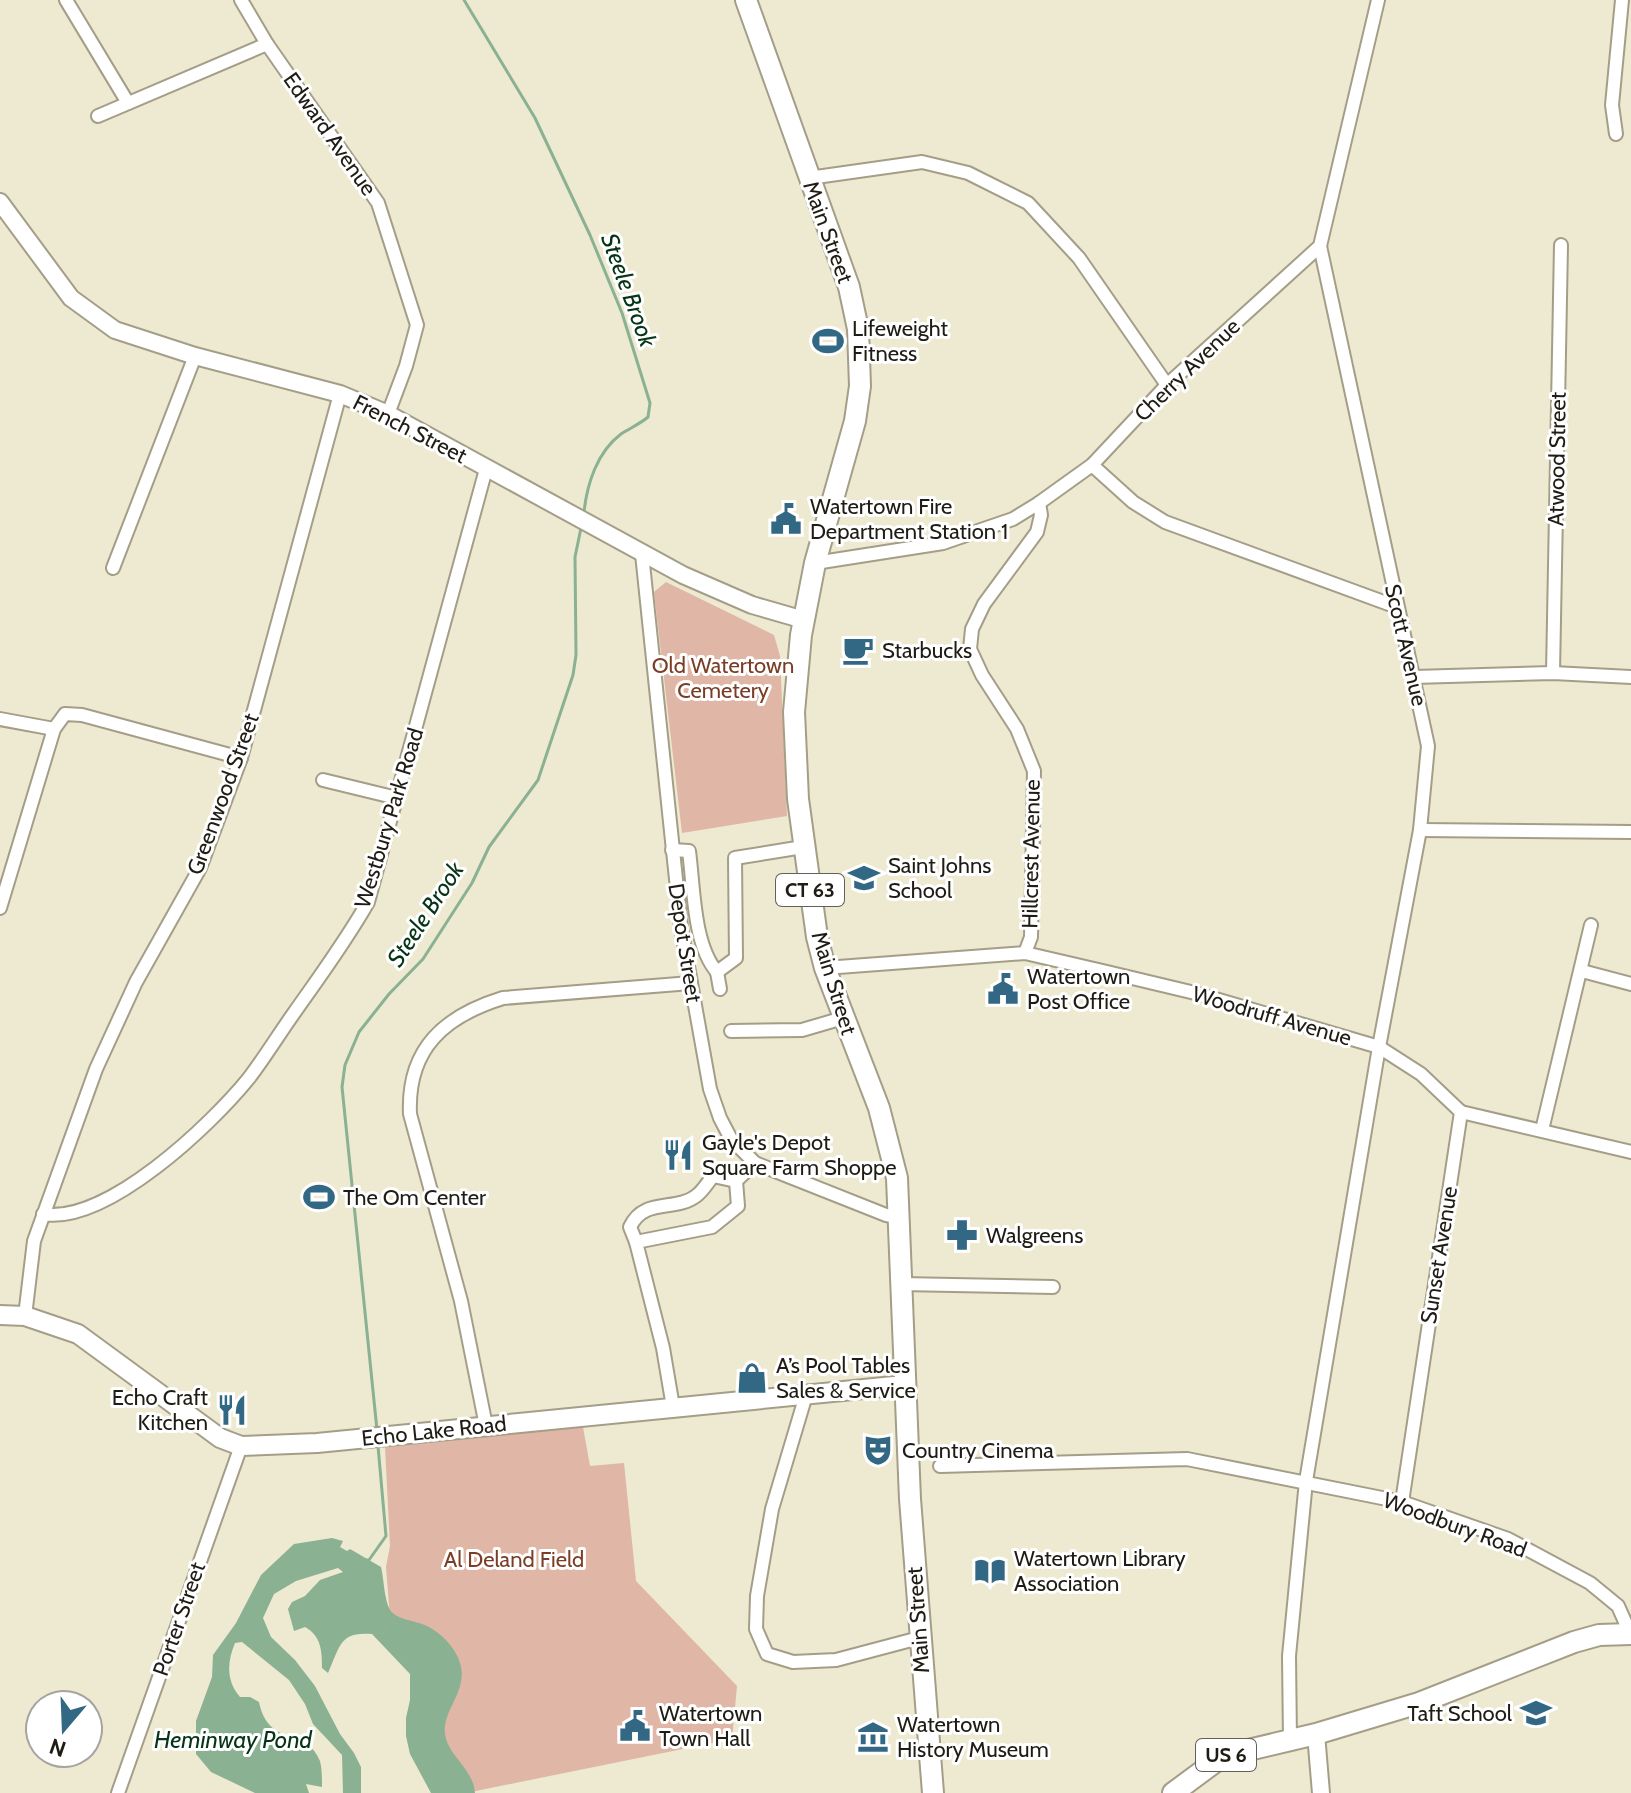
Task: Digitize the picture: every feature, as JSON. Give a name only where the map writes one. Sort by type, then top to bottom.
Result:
[{"type":"main road","name":"Main Street","points":[[746,0],[849,287],[860,349],[860,386],[855,421],[815,563],[804,620],[794,712],[803,847],[825,968],[879,1108],[893,1155],[899,1217],[904,1385],[919,1638],[933,1793]]},
{"type":"main road","name":"Echo Lake Road","points":[[0,1315],[25,1316],[78,1334],[220,1438],[241,1446],[317,1443],[904,1385]]},
{"type":"main road","name":"Woodbury Road","points":[[1316,1734],[1419,1703],[1574,1642],[1629,1627]]},
{"type":"main road","name":"US 6","points":[[1173,1793],[1223,1756],[1316,1734]]},
{"type":"street","points":[[66,0],[128,103]]},
{"type":"street","name":"Edward Avenue","points":[[241,0],[267,44],[378,203],[417,325],[388,414]]},
{"type":"street","points":[[1320,246],[1378,0]]},
{"type":"street","points":[[1616,134],[1612,105],[1622,0]]},
{"type":"street","points":[[98,116],[267,44]]},
{"type":"street","points":[[809,178],[922,162],[968,173],[1028,203],[1079,258],[1167,385]]},
{"type":"street","name":"French Street","points":[[0,202],[71,298],[115,330],[195,356],[340,394],[388,414],[642,554],[733,597],[804,620]]},
{"type":"street","name":"Atwood Street","points":[[1553,673],[1561,245]]},
{"type":"street","name":"Cherry Avenue","points":[[815,563],[943,543],[1013,519],[1039,503],[1092,465],[1167,385],[1320,246]]},
{"type":"street","name":"Scott Avenue","points":[[1320,246],[1428,746],[1420,830],[1379,1047]]},
{"type":"street","points":[[113,568],[195,356]]},
{"type":"street","name":"Greenwood Street","points":[[25,1316],[34,1241],[96,1069],[136,982],[200,868],[241,758],[340,394]]},
{"type":"street","points":[[1092,465],[1133,502],[1165,522],[1397,607]]},
{"type":"street","name":"Westbury Park Road","points":[[43,1214],[56,1216],[81,1211],[134,1185],[175,1151],[249,1077],[344,943],[368,902],[486,469]]},
{"type":"street","name":"Hillcrest Avenue","points":[[1025,953],[1031,937],[1034,771],[1017,729],[982,675],[970,649],[972,629],[984,604],[1037,532],[1041,515],[1039,503]]},
{"type":"street","name":"Depot Street","points":[[642,554],[672,850],[691,983],[710,1089],[720,1118],[731,1139],[755,1163],[886,1215],[899,1217]]},
{"type":"street","points":[[1414,677],[1553,673],[1631,677]]},
{"type":"street","points":[[0,908],[54,729],[65,714],[82,715],[241,758]]},
{"type":"street","points":[[0,719],[54,729]]},
{"type":"street","points":[[323,780],[397,798]]},
{"type":"street","points":[[1420,830],[1631,832]]},
{"type":"street","points":[[717,972],[736,958],[735,858],[803,847]]},
{"type":"street","points":[[672,850],[689,851],[702,945],[717,972],[720,989]]},
{"type":"street","points":[[1542,1130],[1591,925]]},
{"type":"street","name":"Woodruff Avenue","points":[[825,968],[1025,953],[1195,993],[1379,1047],[1306,1481],[1290,1637],[1290,1740]]},
{"type":"street","points":[[1582,971],[1631,984]]},
{"type":"street","points":[[486,1426],[461,1301],[410,1114],[409,1094],[419,1060],[444,1027],[456,1017],[503,998],[691,983]]},
{"type":"street","points":[[731,1031],[802,1030],[843,1018]]},
{"type":"street","points":[[1379,1047],[1421,1074],[1461,1112],[1631,1152]]},
{"type":"street","name":"Sunset Avenue","points":[[1402,1502],[1461,1112]]},
{"type":"street","points":[[736,1181],[755,1163]]},
{"type":"street","points":[[673,1407],[663,1348],[630,1227],[635,1216],[649,1208],[695,1197],[713,1176],[736,1181]]},
{"type":"street","points":[[636,1242],[712,1227],[738,1206],[736,1181]]},
{"type":"street","points":[[901,1284],[1053,1287]]},
{"type":"street","points":[[806,1395],[772,1509],[757,1596],[756,1629],[767,1654],[793,1662],[836,1660],[919,1638]]},
{"type":"street","name":"Porter Street","points":[[118,1793],[241,1446]]},
{"type":"street","name":"Woodbury Road","points":[[940,1466],[1187,1459],[1402,1502],[1508,1539],[1549,1561],[1618,1606],[1629,1627]]},
{"type":"street","points":[[1316,1734],[1321,1793]]},
{"type":"green space","name":"Old Watertown Cemetery","points":[[666,582],[774,635],[780,656],[787,816],[682,833],[654,592]]},
{"type":"green space","name":"Al Deland Field","points":[[583,1427],[590,1466],[624,1463],[636,1581],[737,1686],[732,1739],[466,1793],[390,1618],[386,1567],[390,1546],[385,1447]]},
{"type":"water","name":"Heminway Pond","points":[[332,1538],[343,1541],[340,1547],[347,1551],[350,1549],[381,1567],[386,1600],[393,1613],[433,1629],[455,1652],[462,1676],[445,1724],[445,1734],[451,1749],[470,1776],[475,1793],[431,1793],[410,1754],[406,1736],[410,1674],[372,1634],[347,1638],[338,1648],[328,1673],[322,1668],[321,1649],[314,1635],[305,1627],[294,1631],[288,1609],[292,1602],[305,1596],[320,1580],[343,1572],[338,1568],[296,1581],[274,1594],[263,1618],[271,1637],[295,1660],[315,1686],[340,1734],[354,1753],[361,1767],[361,1793],[343,1793],[342,1755],[313,1724],[305,1704],[289,1680],[242,1642],[235,1643],[229,1664],[235,1691],[240,1697],[250,1697],[259,1702],[270,1726],[314,1751],[322,1770],[322,1787],[306,1784],[309,1793],[255,1793],[211,1772],[196,1754],[196,1721],[212,1677],[213,1655],[236,1623],[261,1575],[294,1544]]},
{"type":"waterway","name":"Steele Brook","points":[[464,0],[535,118],[590,235],[622,313],[650,403],[648,417],[621,434],[600,459],[591,480],[584,512]]},
{"type":"waterway","name":"Steele Brook","points":[[377,1430],[342,1087],[345,1065],[359,1032],[389,994],[423,959],[472,883],[489,847],[538,780],[573,675],[576,655],[575,557],[581,528]]},
{"type":"waterway","name":"Steele Brook","points":[[365,1560],[369,1560],[386,1536],[378,1446]]},
{"type":"place","name":"Lifeweight Fitness","points":[[828,341]]},
{"type":"place","name":"Watertown Fire Department Station 1","points":[[786,519]]},
{"type":"place","name":"Starbucks","points":[[858,650]]},
{"type":"place","name":"Saint Johns School","points":[[864,878]]},
{"type":"place","name":"Watertown Post Office","points":[[1003,989]]},
{"type":"place","name":"Gayle's Depot Square Farm Shoppe","points":[[678,1155]]},
{"type":"place","name":"The Om Center","points":[[319,1197]]},
{"type":"place","name":"Walgreens","points":[[962,1235]]},
{"type":"place","name":"A’s Pool Tables Sales & Service","points":[[752,1378]]},
{"type":"place","name":"Echo Craft Kitchen","points":[[232,1410]]},
{"type":"place","name":"Country Cinema","points":[[878,1450]]},
{"type":"place","name":"Watertown Library Association","points":[[990,1571]]},
{"type":"place","name":"Taft School","points":[[1536,1713]]},
{"type":"place","name":"Watertown Town Hall","points":[[635,1726]]},
{"type":"place","name":"Watertown History Museum","points":[[873,1737]]}]
